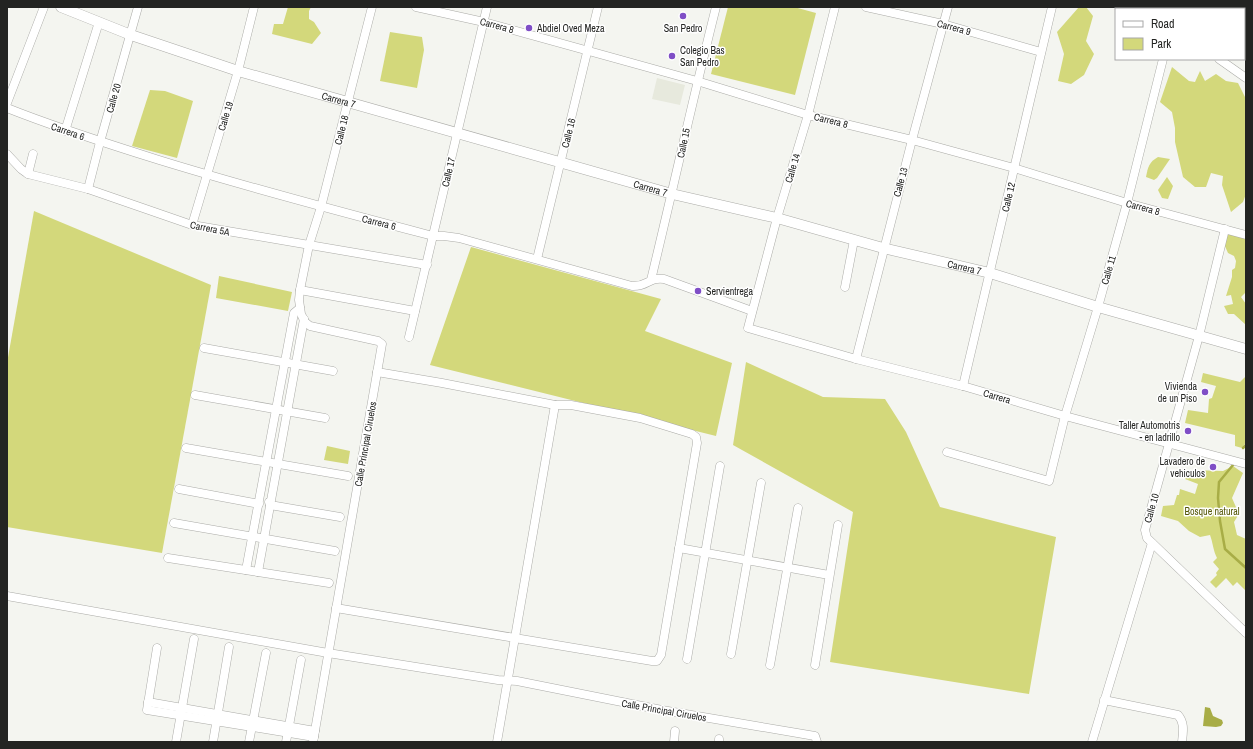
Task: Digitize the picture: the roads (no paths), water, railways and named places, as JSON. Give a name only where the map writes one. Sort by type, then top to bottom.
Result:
[{"type":"street","points":[[7,103],[44,7]]},
{"type":"street","name":"Carrera 7","points":[[61,7],[131,34],[238,71],[672,194],[777,218],[883,248],[990,273],[1098,307],[1246,349]]},
{"type":"street","name":"Calle 20","points":[[88,189],[138,7]]},
{"type":"street","name":"Calle 19","points":[[192,225],[238,71],[254,7]]},
{"type":"street","name":"Calle 18","points":[[321,207],[372,7]]},
{"type":"street","name":"Carrera 8","points":[[416,7],[484,22],[588,50],[808,115],[912,140],[1014,168],[1127,203],[1246,235]]},
{"type":"street","name":"Calle 17","points":[[409,337],[488,7]]},
{"type":"street","name":"Calle 16","points":[[537,259],[598,7]]},
{"type":"street","name":"Calle 15","points":[[651,280],[697,81],[716,7]]},
{"type":"street","name":"Calle 14","points":[[748,328],[777,218],[808,115],[835,7]]},
{"type":"street","name":"Carrera 9","points":[[866,7],[943,24],[1041,52]]},
{"type":"street","name":"Calle 13","points":[[856,359],[883,248],[948,7]]},
{"type":"street","name":"Calle 12","points":[[963,386],[1052,7]]},
{"type":"street","points":[[65,131],[99,22]]},
{"type":"street","name":"Calle 11","points":[[947,452],[1048,480],[1064,416],[1098,307],[1127,203],[1163,60]]},
{"type":"street","points":[[1220,60],[1246,78]]},
{"type":"street","name":"Carrera 6","points":[[7,108],[65,131],[208,175],[321,207],[433,236],[459,238],[632,286],[644,286],[651,280],[658,278],[664,279],[752,311]]},
{"type":"street","name":"Carrera 5A","points":[[7,154],[20,169],[28,174],[88,189],[192,225],[427,265]]},
{"type":"street","points":[[28,174],[33,154]]},
{"type":"street","points":[[258,572],[304,319],[300,308],[300,290],[309,245],[321,207]]},
{"type":"street","name":"Calle 10","points":[[1225,229],[1199,336],[1147,521],[1146,530],[1147,538],[1246,633]]},
{"type":"street","points":[[845,287],[854,240]]},
{"type":"street","points":[[300,290],[415,311]]},
{"type":"street","points":[[246,570],[286,362],[294,312],[300,308]]},
{"type":"street","name":"Calle Principal Ciruelos","points":[[304,319],[310,326],[315,328],[378,340],[382,344],[314,737]]},
{"type":"street","points":[[292,327],[302,329]]},
{"type":"street","name":"Carrera","points":[[748,328],[856,359],[963,386],[1064,416],[1246,464]]},
{"type":"street","points":[[204,348],[333,370]]},
{"type":"street","points":[[336,608],[652,661],[657,661],[661,654],[697,443],[696,437],[692,434],[640,418],[571,405],[555,405],[468,387],[377,372]]},
{"type":"street","points":[[195,395],[325,418]]},
{"type":"street","points":[[497,742],[555,405]]},
{"type":"street","points":[[186,448],[348,476]]},
{"type":"street","points":[[687,659],[720,466]]},
{"type":"street","points":[[731,654],[761,483]]},
{"type":"street","points":[[180,490],[259,504]]},
{"type":"street","points":[[259,504],[262,500],[266,499],[270,505],[340,517]]},
{"type":"street","points":[[770,664],[798,508]]},
{"type":"street","points":[[174,524],[335,551]]},
{"type":"street","points":[[815,665],[838,525]]},
{"type":"street","points":[[1092,742],[1152,543]]},
{"type":"street","points":[[679,548],[747,559],[829,575]]},
{"type":"street","points":[[168,558],[329,583]]},
{"type":"street","name":"Calle Principal Ciruelos","points":[[7,596],[328,653],[508,682],[517,682],[662,710],[809,734],[815,736],[817,742]]},
{"type":"street","points":[[176,742],[194,639]]},
{"type":"street","points":[[213,742],[229,647]]},
{"type":"street","points":[[158,648],[148,702],[181,712],[288,730],[314,737]]},
{"type":"street","points":[[249,742],[266,653]]},
{"type":"street","points":[[286,742],[301,660]]},
{"type":"street","points":[[1104,700],[1178,715],[1182,720],[1183,726],[1182,742]]},
{"type":"street","points":[[674,742],[675,731]]},
{"type":"waterway","points":[[1243,448],[1246,445]]},
{"type":"waterway","points":[[1233,465],[1219,482],[1218,498],[1220,521],[1225,549],[1246,568]]},
{"type":"place","name":"San Pedro","points":[[683,16]]},
{"type":"place","name":"Abdiel Oved Meza","points":[[529,28]]},
{"type":"place","name":"Colegio Bas San Pedro","points":[[672,56]]},
{"type":"place","name":"Servientrega","points":[[698,291]]},
{"type":"place","name":"Vivienda de un Piso","points":[[1205,392]]},
{"type":"place","name":"Taller Automotris - en ladrillo","points":[[1188,431]]},
{"type":"place","name":"Lavadero de vehiculos","points":[[1213,467]]},
{"type":"park label","name":"Bosque natural","points":[[1212,511]]}]
